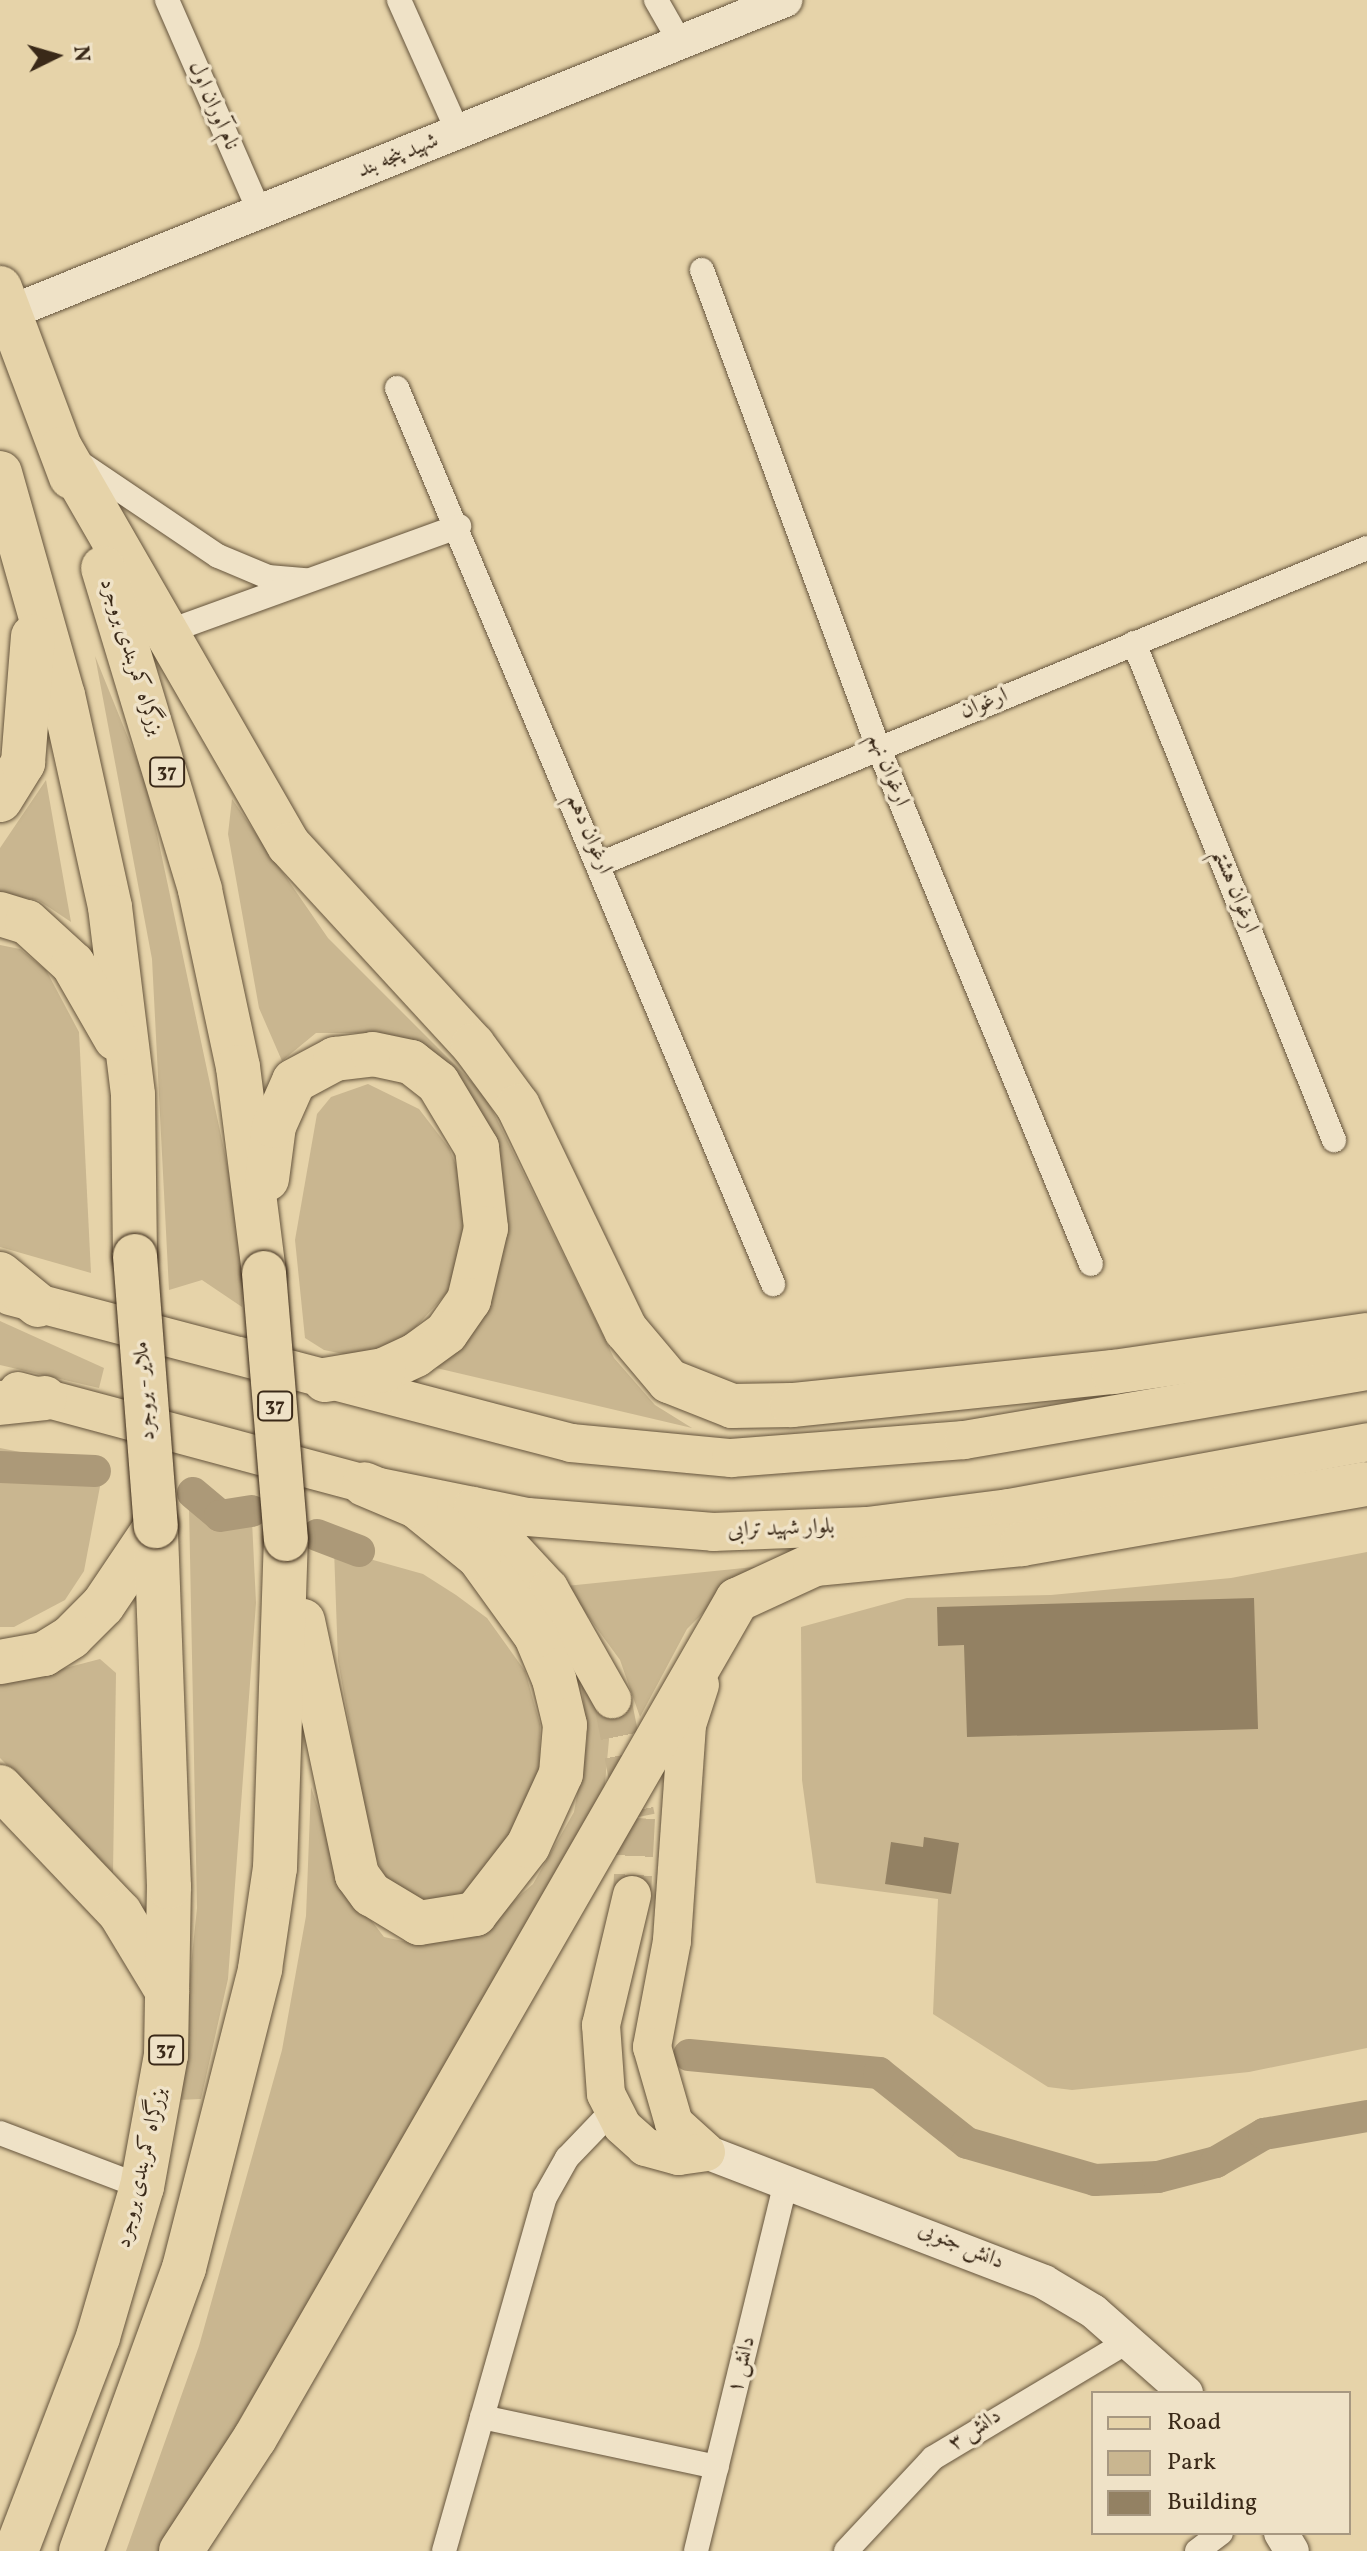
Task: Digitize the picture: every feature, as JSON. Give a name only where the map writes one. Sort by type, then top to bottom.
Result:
[{"type":"highway","name":"بزرگراه کمربندی بروجرد","points":[[5,300],[141,678],[200,890],[238,1067],[264,1273]]},
{"type":"highway","points":[[61,449],[164,633],[289,845],[473,1045],[518,1106],[626,1330],[669,1381],[732,1406],[808,1404],[1113,1372],[1367,1335]]},
{"type":"highway","name":"37","points":[[0,473],[21,543],[110,907],[133,1095]]},
{"type":"highway","points":[[0,800],[23,763],[30,728],[34,620],[21,543]]},
{"type":"highway","points":[[0,914],[27,922],[73,964],[117,1042],[133,1095]]},
{"type":"highway","points":[[264,1273],[274,1126],[294,1081],[335,1059],[373,1054],[411,1062],[438,1083],[477,1148],[486,1190],[481,1263],[469,1300],[446,1333],[416,1355],[384,1370],[325,1380]]},
{"type":"highway","name":"ملایر - بروجرد","points":[[133,1095],[135,1256],[156,1526]]},
{"type":"highway","name":"37","points":[[81,2551],[184,2268],[260,1969],[275,1868],[286,1539],[264,1273]]},
{"type":"highway","points":[[0,1274],[19,1299]]},
{"type":"highway","points":[[0,1403],[45,1398]]},
{"type":"highway","points":[[286,1539],[357,1875],[382,1903],[419,1923],[475,1914],[528,1846],[561,1774],[565,1725],[554,1679],[536,1636],[479,1557],[416,1506],[364,1484]]},
{"type":"highway","points":[[181,2551],[255,2438],[727,1612],[747,1592],[815,1564],[1022,1544],[1367,1484]]},
{"type":"highway","name":"بزرگراه کمربندی بروجرد","points":[[16,2551],[64,2439],[142,2187],[169,1995],[156,1526]]},
{"type":"highway","points":[[0,1662],[44,1654],[71,1637],[103,1605],[156,1526]]},
{"type":"highway","points":[[0,1787],[120,1913],[169,1995]]},
{"type":"main road","points":[[19,1299],[571,1443],[731,1458],[964,1440],[1367,1371]]},
{"type":"main road","name":"بلوار شهید ترابی","points":[[0,1386],[364,1484],[473,1506],[604,1526],[821,1529],[1009,1508],[1367,1442]]},
{"type":"main road","points":[[473,1506],[549,1588],[612,1699]]},
{"type":"main road","points":[[706,2152],[674,2123],[652,2047],[672,1941],[687,1725],[727,1612]]},
{"type":"main road","points":[[632,1895],[601,2025],[612,2111],[633,2138],[660,2154],[706,2152]]},
{"type":"street","name":"نام آوران اول","points":[[167,0],[259,211]]},
{"type":"street","points":[[399,0],[458,132]]},
{"type":"street","points":[[656,0],[680,42]]},
{"type":"street","name":"شهید پنجه بند","points":[[5,300],[259,211],[785,0]]},
{"type":"street","name":"ارغوان نهم","points":[[702,270],[878,747],[1091,1264]]},
{"type":"street","name":"ارغوان دهم","points":[[397,388],[602,863],[773,1284]]},
{"type":"street","points":[[61,449],[218,556],[268,577],[312,581]]},
{"type":"street","points":[[164,633],[459,526]]},
{"type":"street","name":"ارغوان","points":[[602,863],[1367,548]]},
{"type":"street","name":"ارغوان هشتم","points":[[1134,643],[1334,1140]]},
{"type":"street","points":[[444,2551],[545,2197],[567,2158],[612,2111]]},
{"type":"street","points":[[0,2133],[142,2187]]},
{"type":"street","name":"دانش جنوبی","points":[[706,2152],[787,2179],[1044,2282],[1130,2340],[1184,2391]]},
{"type":"street","name":"دانش ۱","points":[[696,2551],[787,2179]]},
{"type":"street","name":"دانش ۳","points":[[846,2551],[933,2458],[1130,2340]]},
{"type":"street","points":[[482,2417],[717,2467]]},
{"type":"street","points":[[1197,2551],[1218,2535]]},
{"type":"green space","points":[[95,656],[146,782],[244,1244],[242,1307],[202,1280],[169,1290],[152,959]]},
{"type":"green space","points":[[46,780],[71,922],[38,900],[0,894],[0,848]]},
{"type":"green space","points":[[232,799],[328,938],[485,1095],[614,1358],[655,1405],[692,1428],[432,1367],[507,1225],[494,1148],[368,1033],[316,1033],[282,1061],[259,1008],[228,834]]},
{"type":"green space","points":[[0,945],[20,949],[46,970],[79,1032],[91,1273],[0,1247]]},
{"type":"green space","points":[[368,1084],[419,1109],[449,1148],[462,1179],[466,1237],[447,1293],[402,1342],[363,1358],[324,1350],[305,1338],[295,1240],[317,1114],[331,1097]]},
{"type":"green space","points":[[0,1321],[104,1368],[99,1388],[0,1365]]},
{"type":"green space","points":[[0,1448],[65,1461],[101,1481],[84,1571],[65,1600],[14,1627],[0,1627]]},
{"type":"green space","points":[[189,1506],[220,1529],[252,1521],[256,1603],[228,1979],[201,2099],[177,2100],[197,1908]]},
{"type":"green space","points":[[334,1549],[423,1574],[456,1595],[487,1618],[525,1671],[540,1724],[539,1782],[478,1892],[411,1906],[387,1881],[372,1850],[338,1661]]},
{"type":"green space","points":[[1367,1552],[1367,2048],[1249,2072],[1072,2090],[1048,2087],[933,2014],[938,1899],[816,1883],[802,1780],[801,1627],[907,1598],[1051,1595],[1231,1578]]},
{"type":"green space","points":[[794,1563],[710,1606],[687,1629],[640,1717],[620,1660],[566,1586]]},
{"type":"green space","points":[[579,1657],[610,1729],[603,1804],[162,2551],[126,2551],[199,2346],[282,2050],[306,1916],[311,1787],[342,1882],[384,1937],[417,1944],[476,1934],[533,1884],[574,1812],[587,1740]]},
{"type":"green space","points":[[100,1659],[116,1673],[113,1873],[0,1758],[0,1685]]},
{"type":"building","points":[[1254,1598],[1258,1729],[967,1737],[964,1645],[938,1646],[937,1607]]},
{"type":"building","points":[[924,1837],[959,1843],[951,1894],[885,1884],[891,1842],[923,1847]]},
{"type":"waterway","points":[[0,1467],[95,1471]]},
{"type":"waterway","points":[[193,1493],[220,1516],[252,1511]]},
{"type":"waterway","points":[[317,1535],[359,1551]]},
{"type":"waterway","points":[[689,2055],[879,2073],[967,2143],[1095,2180],[1158,2177],[1216,2162],[1264,2134],[1367,2116]]},
{"type":"tunnel","points":[[612,1699],[636,1818],[632,1895]]}]
